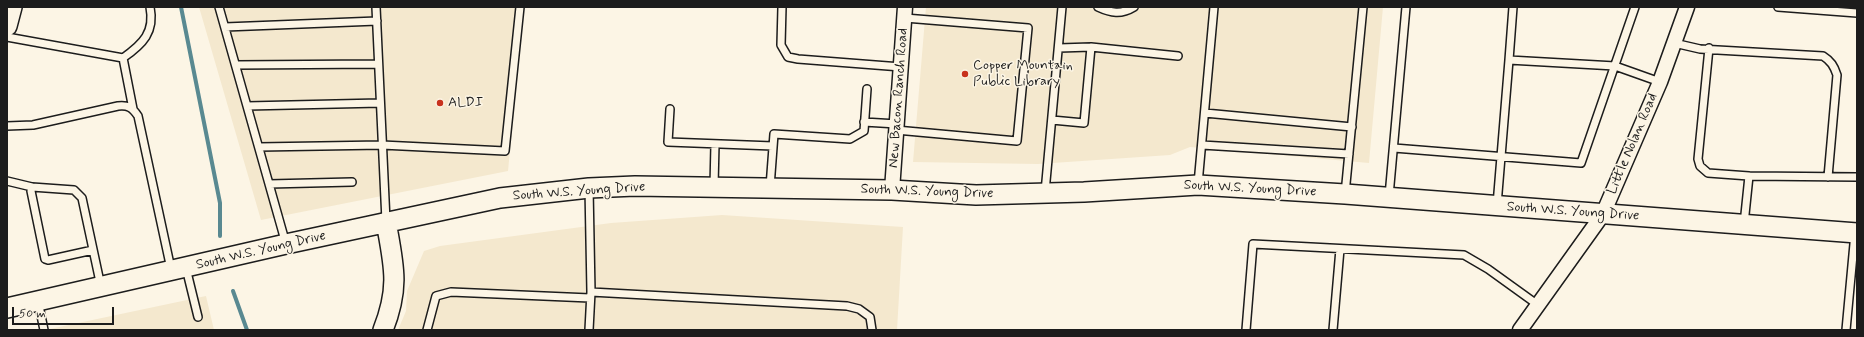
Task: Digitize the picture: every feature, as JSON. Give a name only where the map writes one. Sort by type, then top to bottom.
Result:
[{"type":"main road","points":[[7,26],[12,7]]},
{"type":"main road","name":"South W.S. Young Drive","points":[[7,308],[179,270],[286,244],[500,198],[589,188],[635,186],[892,190],[976,195],[1045,194],[1198,185],[1345,194],[1856,233]]},
{"type":"main road","points":[[383,330],[394,295],[394,270],[386,222]]},
{"type":"main road","points":[[7,296],[35,302]]},
{"type":"main road","points":[[7,321],[35,302]]},
{"type":"street","name":"Little Nolan Road","points":[[1520,330],[1603,214],[1660,82],[1687,7]]},
{"type":"street","name":"New Bacon Ranch Road","points":[[892,190],[905,12]]},
{"type":"lane","points":[[123,58],[147,36],[151,24],[150,7]]},
{"type":"lane","points":[[219,7],[286,244]]},
{"type":"lane","points":[[376,7],[386,222]]},
{"type":"lane","points":[[259,147],[382,145],[505,151],[520,7]]},
{"type":"lane","points":[[782,7],[781,45],[788,57],[901,67]]},
{"type":"lane","points":[[1045,194],[1062,7]]},
{"type":"lane","points":[[1098,7],[1112,13],[1124,12],[1134,7]]},
{"type":"lane","points":[[1198,185],[1214,7]]},
{"type":"lane","points":[[1345,194],[1363,7]]},
{"type":"lane","points":[[1389,198],[1406,7]]},
{"type":"lane","points":[[1497,206],[1513,7]]},
{"type":"lane","points":[[1394,148],[1581,163],[1635,7]]},
{"type":"lane","points":[[1778,7],[1857,13]]},
{"type":"lane","points":[[864,122],[1017,141],[1028,28],[905,12]]},
{"type":"lane","points":[[225,27],[377,21]]},
{"type":"lane","points":[[7,37],[123,58]]},
{"type":"lane","points":[[1674,43],[1700,49],[1709,48],[1823,56],[1829,60],[1837,75],[1828,177]]},
{"type":"lane","points":[[1059,48],[1091,47],[1178,56]]},
{"type":"lane","points":[[1052,120],[1084,123],[1091,47]]},
{"type":"lane","points":[[1709,48],[1698,158],[1700,166],[1708,174],[1857,177]]},
{"type":"lane","points":[[123,58],[134,109],[138,116],[179,270],[198,317]]},
{"type":"lane","points":[[1509,60],[1615,66],[1660,82]]},
{"type":"lane","points":[[236,65],[378,64]]},
{"type":"lane","points":[[770,188],[774,134],[850,139],[864,131],[867,89]]},
{"type":"lane","points":[[247,106],[380,103]]},
{"type":"lane","points":[[7,126],[33,125],[118,106],[126,106],[134,109]]},
{"type":"lane","points":[[670,109],[668,142],[773,146]]},
{"type":"lane","points":[[1204,113],[1352,127]]},
{"type":"lane","points":[[714,187],[715,144]]},
{"type":"lane","points":[[1202,145],[1349,154]]},
{"type":"lane","points":[[1744,225],[1749,176]]},
{"type":"lane","points":[[7,181],[32,187],[66,188],[78,192],[82,198],[100,282]]},
{"type":"lane","points":[[269,184],[352,182]]},
{"type":"lane","points":[[32,187],[31,192],[45,259],[48,260],[93,250]]},
{"type":"lane","points":[[589,188],[589,330]]},
{"type":"lane","points":[[1846,330],[1854,284],[1856,233]]},
{"type":"lane","points":[[1246,330],[1253,244],[1464,255],[1488,269],[1538,305]]},
{"type":"lane","points":[[1333,330],[1340,249]]},
{"type":"lane","points":[[427,330],[436,296],[442,293],[450,292],[590,295],[847,306],[859,309],[870,317],[872,330]]},
{"type":"lane","points":[[35,302],[44,330]]},
{"type":"shaded area","points":[[199,7],[524,7],[508,171],[261,220]]},
{"type":"shaded area","points":[[926,7],[1383,7],[1369,163],[1190,147],[1170,155],[1038,164],[913,162]]},
{"type":"shaded area","points":[[722,215],[903,227],[897,330],[398,330],[406,311],[407,291],[424,251],[440,246],[611,223]]},
{"type":"shaded area","points":[[206,296],[214,330],[45,330]]},
{"type":"waterway","points":[[181,7],[220,203],[220,236]]},
{"type":"waterway","points":[[233,291],[247,330]]},
{"type":"place","name":"Copper Mountain Public Library","points":[[965,74]]},
{"type":"place","name":"ALDI","points":[[440,103]]}]
